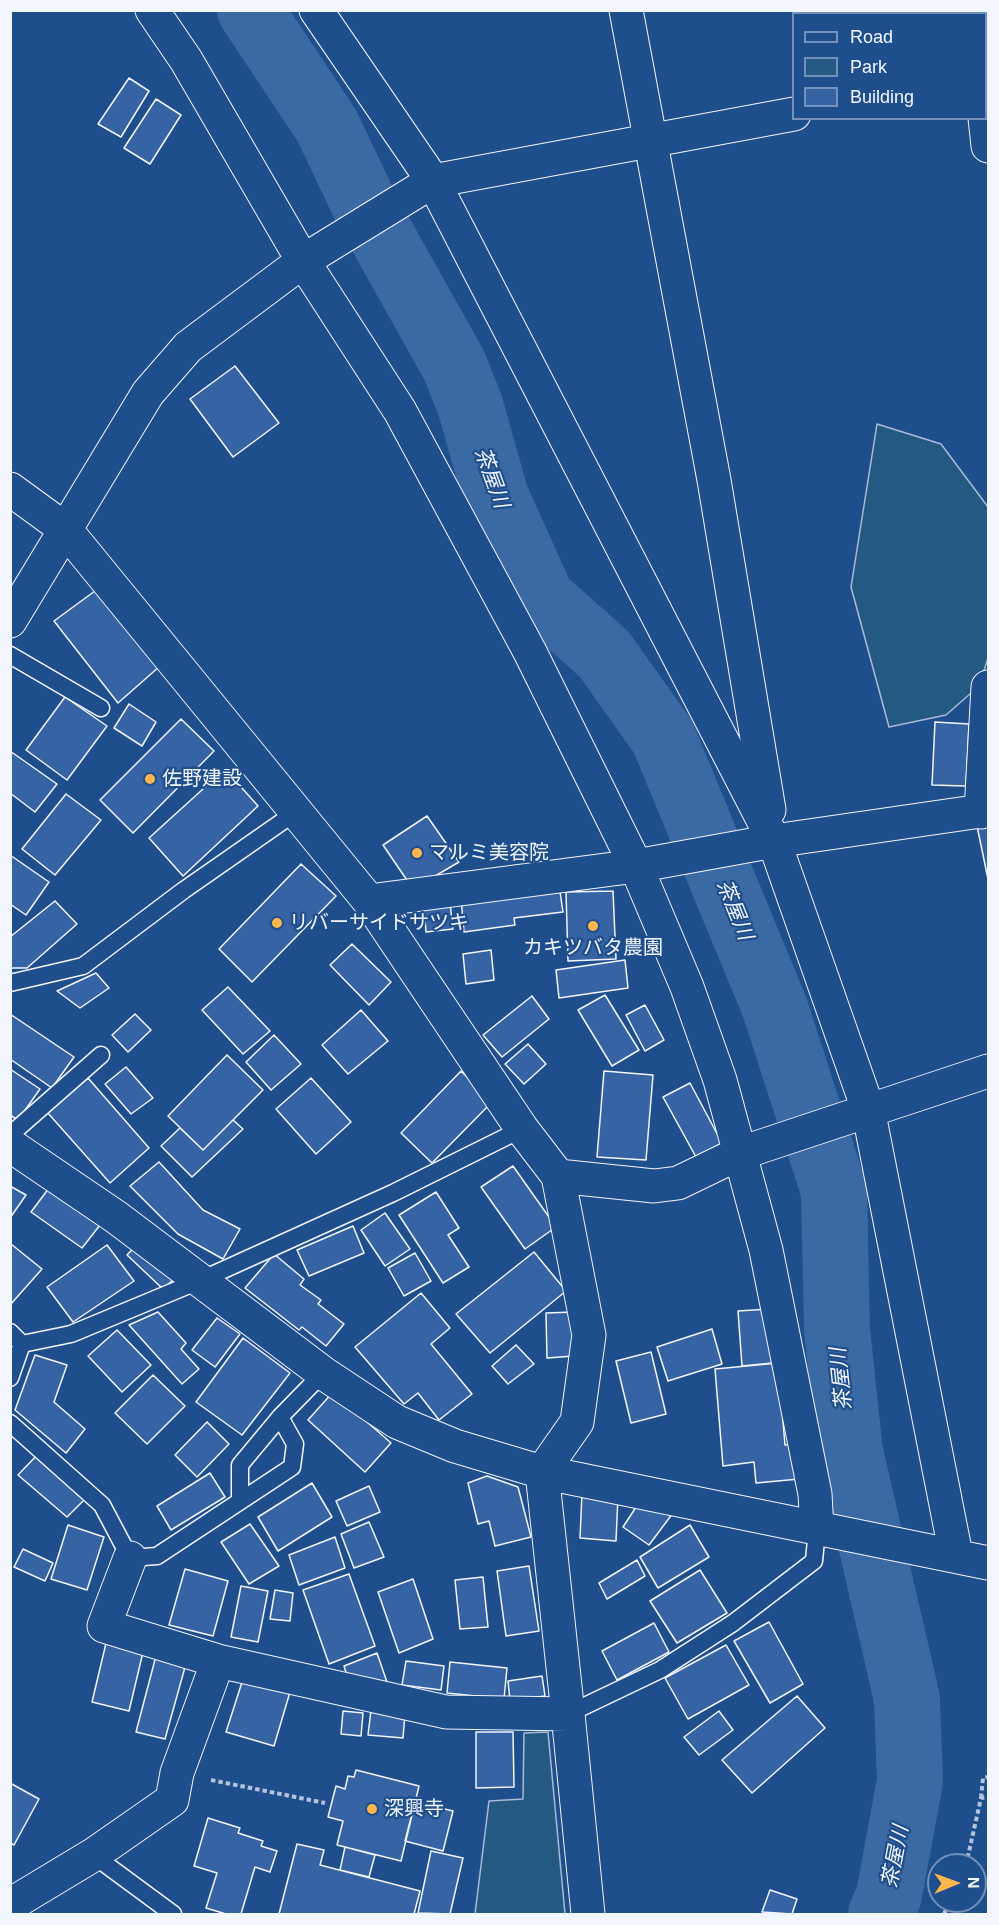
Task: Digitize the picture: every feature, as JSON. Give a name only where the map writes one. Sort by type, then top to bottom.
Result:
[{"type":"street","points":[[152,10],[311,256],[400,411],[470,536],[640,864],[720,1080],[738,1154],[766,1250],[815,1494],[817,1529]]},
{"type":"street","points":[[316,10],[433,182],[768,843],[868,1109],[956,1555]]},
{"type":"street","points":[[626,10],[714,480],[768,843]]},
{"type":"street","points":[[10,621],[148,393],[188,347],[311,256],[433,182],[651,139],[792,114]]},
{"type":"street","points":[[985,120],[988,146]]},
{"type":"street","points":[[10,489],[65,529],[369,901],[522,1129],[558,1176],[589,1335],[577,1422],[542,1472],[588,1914]]},
{"type":"street","points":[[369,901],[640,864],[985,811],[988,687]]},
{"type":"street","points":[[558,1176],[654,1186],[678,1184],[738,1154],[988,1071]]},
{"type":"street","points":[[10,1145],[116,1217],[323,1373],[397,1422],[455,1446],[542,1472],[988,1563]]},
{"type":"street","points":[[130,1558],[104,1626],[218,1661],[446,1712],[568,1714]]},
{"type":"street","points":[[10,1905],[93,1855],[172,1800],[177,1773],[218,1661]]},
{"type":"lane","points":[[10,655],[101,708]]},
{"type":"lane","points":[[10,983],[83,966],[184,890],[296,812]]},
{"type":"lane","points":[[10,1135],[101,1055]]},
{"type":"lane","points":[[10,1378],[16,1338],[71,1334],[201,1280],[393,1193],[522,1129]]},
{"type":"lane","points":[[240,1501],[240,1465],[280,1417],[323,1373]]},
{"type":"lane","points":[[10,1423],[102,1505],[130,1558],[157,1556],[292,1467],[295,1444],[280,1417]]},
{"type":"lane","points":[[568,1714],[660,1670],[734,1623],[814,1561],[817,1529]]},
{"type":"lane","points":[[93,1855],[173,1914]]},
{"type":"path","points":[[177,1773],[325,1803]]},
{"type":"path","points":[[969,1853],[983,1778],[988,1777]]},
{"type":"path","points":[[981,1797],[988,1797]]},
{"type":"green space","points":[[877,424],[941,444],[988,507],[988,658],[979,686],[946,715],[889,727],[851,587]]},
{"type":"green space","points":[[548,1732],[565,1914],[475,1914],[489,1801],[523,1799],[524,1733]]},
{"type":"building","points":[[129,78],[149,91],[121,137],[98,124]]},
{"type":"building","points":[[156,99],[181,115],[150,164],[124,148]]},
{"type":"building","points":[[235,366],[279,423],[233,457],[190,399]]},
{"type":"building","points":[[99,588],[160,666],[118,703],[54,621]]},
{"type":"building","points":[[65,697],[107,726],[67,780],[26,750]]},
{"type":"building","points":[[129,704],[156,722],[142,746],[114,728]]},
{"type":"building","points":[[181,719],[214,751],[133,833],[100,800]]},
{"type":"building","points":[[935,722],[969,724],[966,786],[932,785]]},
{"type":"building","points":[[10,751],[57,784],[35,812],[10,793]]},
{"type":"building","points":[[225,769],[258,806],[183,876],[149,838]]},
{"type":"building","points":[[66,794],[101,820],[55,875],[22,849]]},
{"type":"building","points":[[427,816],[459,862],[413,889],[383,845]]},
{"type":"building","points":[[988,823],[988,879],[977,826]]},
{"type":"building","points":[[10,855],[49,882],[26,915],[10,904]]},
{"type":"building","name":"リバーサイドサツキ","points":[[301,864],[336,896],[252,982],[219,949]]},
{"type":"building","points":[[559,885],[563,912],[514,918],[515,925],[464,932],[461,898]]},
{"type":"building","points":[[613,891],[616,959],[568,961],[566,892]]},
{"type":"building","points":[[55,901],[77,924],[27,968],[10,968],[10,937]]},
{"type":"building","points":[[450,903],[453,929],[426,932],[424,906]]},
{"type":"building","points":[[352,944],[391,982],[369,1005],[330,965]]},
{"type":"building","points":[[491,950],[494,980],[466,984],[463,954]]},
{"type":"building","points":[[625,960],[628,988],[559,998],[556,970]]},
{"type":"building","points":[[96,973],[109,988],[80,1008],[57,991]]},
{"type":"building","points":[[228,987],[270,1031],[243,1054],[202,1010]]},
{"type":"building","points":[[605,995],[639,1050],[612,1066],[578,1010]]},
{"type":"building","points":[[532,996],[549,1019],[502,1057],[483,1035]]},
{"type":"building","points":[[645,1005],[664,1040],[645,1051],[626,1015]]},
{"type":"building","points":[[361,1010],[388,1041],[348,1074],[322,1045]]},
{"type":"building","points":[[10,1014],[74,1057],[52,1088],[10,1059]]},
{"type":"building","points":[[135,1014],[151,1030],[128,1052],[112,1035]]},
{"type":"building","points":[[274,1035],[301,1064],[271,1090],[246,1062]]},
{"type":"building","points":[[528,1044],[546,1064],[524,1084],[505,1064]]},
{"type":"building","points":[[227,1055],[263,1090],[203,1150],[168,1116]]},
{"type":"building","points":[[126,1067],[153,1098],[131,1114],[105,1084]]},
{"type":"building","points":[[10,1069],[40,1089],[18,1120],[10,1115]]},
{"type":"building","points":[[461,1071],[492,1102],[432,1163],[401,1133]]},
{"type":"building","points":[[604,1071],[653,1075],[646,1160],[597,1157]]},
{"type":"building","points":[[88,1078],[149,1148],[110,1183],[47,1112]]},
{"type":"building","points":[[311,1078],[351,1122],[316,1154],[276,1109]]},
{"type":"building","points":[[690,1083],[722,1143],[696,1157],[663,1097]]},
{"type":"building","points":[[233,1120],[243,1129],[192,1177],[161,1146],[180,1128],[203,1150]]},
{"type":"building","points":[[159,1162],[203,1210],[240,1229],[223,1259],[178,1234],[130,1186]]},
{"type":"building","points":[[513,1166],[556,1227],[525,1249],[481,1187]]},
{"type":"building","points":[[52,1184],[104,1220],[82,1248],[31,1212]]},
{"type":"building","points":[[10,1186],[26,1195],[10,1218]]},
{"type":"building","points":[[436,1192],[459,1228],[448,1235],[469,1267],[443,1283],[399,1215]]},
{"type":"building","points":[[385,1213],[410,1249],[385,1266],[361,1230]]},
{"type":"building","points":[[353,1226],[364,1253],[309,1276],[297,1250]]},
{"type":"building","points":[[141,1240],[178,1275],[163,1289],[127,1255]]},
{"type":"building","points":[[10,1244],[42,1269],[10,1305]]},
{"type":"building","points":[[107,1245],[134,1281],[73,1322],[47,1287]]},
{"type":"building","points":[[534,1252],[566,1291],[490,1353],[456,1314]]},
{"type":"building","points":[[415,1253],[431,1281],[404,1296],[388,1268]]},
{"type":"building","points":[[274,1254],[304,1279],[300,1285],[321,1300],[318,1304],[344,1324],[326,1346],[302,1327],[299,1330],[245,1288]]},
{"type":"building","points":[[421,1293],[450,1328],[431,1344],[472,1394],[439,1420],[418,1393],[404,1404],[355,1347]]},
{"type":"building","points":[[769,1309],[772,1363],[742,1366],[738,1311]]},
{"type":"building","points":[[158,1312],[186,1343],[181,1349],[199,1369],[182,1384],[129,1325]]},
{"type":"building","points":[[573,1312],[574,1356],[547,1358],[546,1313]]},
{"type":"building","points":[[217,1318],[240,1334],[215,1367],[192,1350]]},
{"type":"building","points":[[712,1329],[722,1364],[668,1381],[657,1347]]},
{"type":"building","points":[[117,1330],[151,1365],[122,1392],[88,1356]]},
{"type":"building","points":[[243,1338],[290,1373],[242,1435],[196,1402]]},
{"type":"building","points":[[516,1345],[534,1364],[508,1384],[492,1366]]},
{"type":"building","points":[[651,1352],[666,1414],[631,1423],[616,1361]]},
{"type":"building","points":[[35,1355],[67,1365],[54,1402],[85,1429],[66,1453],[15,1410]]},
{"type":"building","points":[[778,1363],[785,1445],[796,1444],[799,1479],[756,1483],[754,1462],[723,1466],[715,1369]]},
{"type":"building","points":[[153,1375],[185,1406],[147,1444],[115,1413]]},
{"type":"building","points":[[333,1392],[391,1443],[365,1472],[308,1420]]},
{"type":"building","points":[[207,1422],[229,1444],[197,1477],[175,1455]]},
{"type":"building","points":[[38,1454],[88,1496],[67,1517],[18,1475]]},
{"type":"building","points":[[210,1473],[225,1497],[171,1530],[157,1506]]},
{"type":"building","points":[[487,1476],[518,1487],[531,1537],[495,1546],[489,1521],[478,1524],[468,1483]]},
{"type":"building","points":[[312,1483],[332,1517],[278,1551],[258,1517]]},
{"type":"building","points":[[369,1486],[380,1512],[347,1526],[336,1501]]},
{"type":"building","points":[[582,1493],[618,1496],[616,1541],[580,1538]]},
{"type":"building","points":[[644,1495],[673,1513],[649,1545],[623,1527]]},
{"type":"building","points":[[369,1522],[384,1557],[354,1568],[341,1534]]},
{"type":"building","points":[[250,1524],[279,1566],[249,1584],[221,1542]]},
{"type":"building","points":[[68,1525],[104,1537],[87,1590],[51,1579]]},
{"type":"building","points":[[690,1525],[709,1557],[658,1588],[640,1557]]},
{"type":"building","points":[[335,1537],[345,1568],[299,1585],[289,1555]]},
{"type":"building","points":[[23,1549],[53,1563],[45,1581],[14,1567]]},
{"type":"building","points":[[637,1560],[645,1576],[607,1599],[599,1583]]},
{"type":"building","points":[[529,1566],[539,1631],[506,1636],[497,1571]]},
{"type":"building","points":[[185,1569],[228,1581],[213,1636],[169,1625]]},
{"type":"building","points":[[700,1570],[727,1613],[677,1643],[650,1601]]},
{"type":"building","points":[[349,1574],[375,1646],[329,1664],[303,1590]]},
{"type":"building","points":[[483,1577],[488,1627],[460,1629],[455,1580]]},
{"type":"building","points":[[413,1579],[433,1639],[399,1653],[378,1592]]},
{"type":"building","points":[[241,1586],[268,1591],[258,1642],[231,1637]]},
{"type":"building","points":[[275,1590],[293,1593],[290,1621],[270,1619]]},
{"type":"building","points":[[769,1622],[803,1684],[770,1703],[734,1641]]},
{"type":"building","points":[[654,1623],[669,1652],[617,1680],[602,1651]]},
{"type":"building","points":[[107,1639],[144,1648],[129,1711],[92,1702]]},
{"type":"building","points":[[726,1645],[749,1685],[688,1719],[665,1678]]},
{"type":"building","points":[[157,1652],[187,1660],[165,1739],[136,1732]]},
{"type":"building","points":[[377,1653],[389,1688],[350,1685],[344,1666]]},
{"type":"building","points":[[406,1661],[444,1666],[441,1690],[402,1685]]},
{"type":"building","points":[[450,1662],[507,1668],[504,1699],[447,1693]]},
{"type":"building","points":[[542,1676],[545,1696],[510,1701],[508,1681]]},
{"type":"building","points":[[243,1679],[290,1692],[274,1746],[226,1732]]},
{"type":"building","points":[[797,1696],[825,1728],[752,1793],[722,1760]]},
{"type":"building","points":[[371,1710],[405,1713],[403,1738],[368,1735]]},
{"type":"building","points":[[343,1711],[363,1713],[361,1736],[341,1734]]},
{"type":"building","points":[[719,1711],[733,1730],[699,1755],[684,1737]]},
{"type":"building","points":[[476,1732],[513,1732],[514,1787],[476,1788]]},
{"type":"building","name":"深興寺","points":[[356,1770],[419,1786],[401,1861],[337,1845],[343,1821],[328,1817],[336,1786],[345,1789],[348,1776],[354,1777]]},
{"type":"building","points":[[10,1783],[39,1799],[14,1845],[10,1843]]},
{"type":"building","points":[[415,1802],[453,1811],[443,1851],[405,1841]]},
{"type":"building","points":[[208,1818],[240,1828],[238,1833],[263,1841],[261,1846],[277,1851],[270,1872],[255,1867],[241,1914],[226,1914],[206,1908],[217,1873],[194,1866]]},
{"type":"building","points":[[297,1844],[324,1850],[320,1865],[420,1891],[414,1914],[279,1914]]},
{"type":"building","points":[[345,1847],[375,1855],[369,1877],[340,1870]]},
{"type":"building","points":[[431,1851],[463,1858],[450,1914],[418,1913]]},
{"type":"building","points":[[770,1890],[797,1899],[792,1914],[762,1912]]},
{"type":"waterway","name":"茶屋川","points":[[250,10],[327,126],[366,208],[454,365],[470,405],[496,497],[542,599],[604,654],[663,737],[775,1008],[834,1191],[837,1330],[850,1452],[907,1699],[910,1781],[889,1895],[881,1914]]},
{"type":"place","name":"佐野建設","points":[[150,779]]},
{"type":"place","name":"マルミ美容院","points":[[417,853]]},
{"type":"place","name":"リバーサイドサツキ","points":[[277,923]]},
{"type":"place","name":"カキツバタ農園","points":[[593,926]]},
{"type":"place","name":"深興寺","points":[[372,1809]]}]
